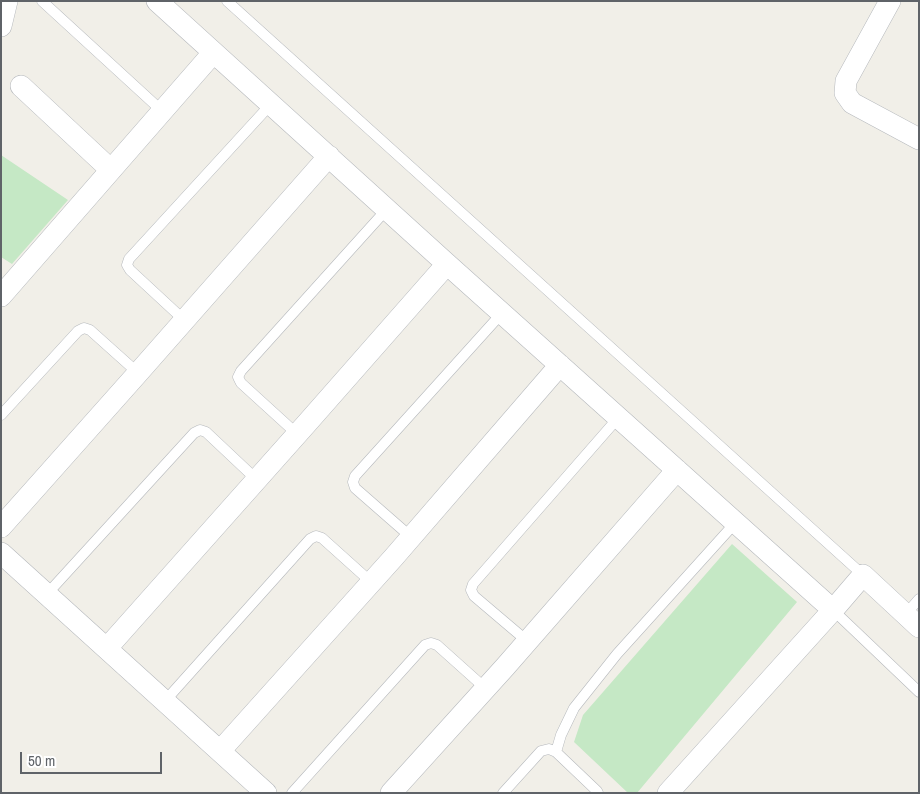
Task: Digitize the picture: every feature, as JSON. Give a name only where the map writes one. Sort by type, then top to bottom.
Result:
[{"type":"street","points":[[1,26],[6,1]]},
{"type":"street","points":[[157,1],[502,314],[833,610]]},
{"type":"street","points":[[890,1],[846,81],[845,93],[852,103],[915,134]]},
{"type":"street","points":[[1,296],[214,53]]},
{"type":"street","points":[[21,86],[111,170]]},
{"type":"street","points":[[1,527],[329,156]]},
{"type":"street","points":[[107,648],[447,264]]},
{"type":"street","points":[[220,751],[411,537],[560,365]]},
{"type":"street","points":[[391,793],[527,642],[676,470]]},
{"type":"street","points":[[1,553],[266,793]]},
{"type":"street","points":[[668,793],[863,575],[912,621]]},
{"type":"lane","points":[[42,1],[162,111]]},
{"type":"lane","points":[[227,1],[863,575]]},
{"type":"lane","points":[[184,320],[130,270],[127,265],[129,258],[271,104]]},
{"type":"lane","points":[[297,434],[241,383],[238,377],[241,371],[387,209]]},
{"type":"lane","points":[[411,537],[355,488],[354,476],[502,314]]},
{"type":"lane","points":[[1,415],[78,331],[84,328],[90,330],[138,373]]},
{"type":"lane","points":[[527,642],[474,596],[471,590],[473,584],[618,418]]},
{"type":"lane","points":[[47,594],[194,433],[200,430],[206,432],[257,480]]},
{"type":"lane","points":[[556,752],[560,735],[574,708],[618,654],[736,522]]},
{"type":"lane","points":[[165,701],[310,539],[316,536],[322,538],[371,582]]},
{"type":"lane","points":[[912,621],[919,599]]},
{"type":"lane","points":[[833,610],[919,692]]},
{"type":"lane","points":[[292,793],[425,645],[431,643],[437,645],[486,688]]},
{"type":"lane","points":[[503,793],[541,751],[549,749],[556,752],[598,793]]},
{"type":"green space","points":[[1,155],[68,200],[12,264],[1,257]]},
{"type":"green space","points":[[732,544],[797,602],[637,793],[628,793],[574,742],[583,715]]}]
